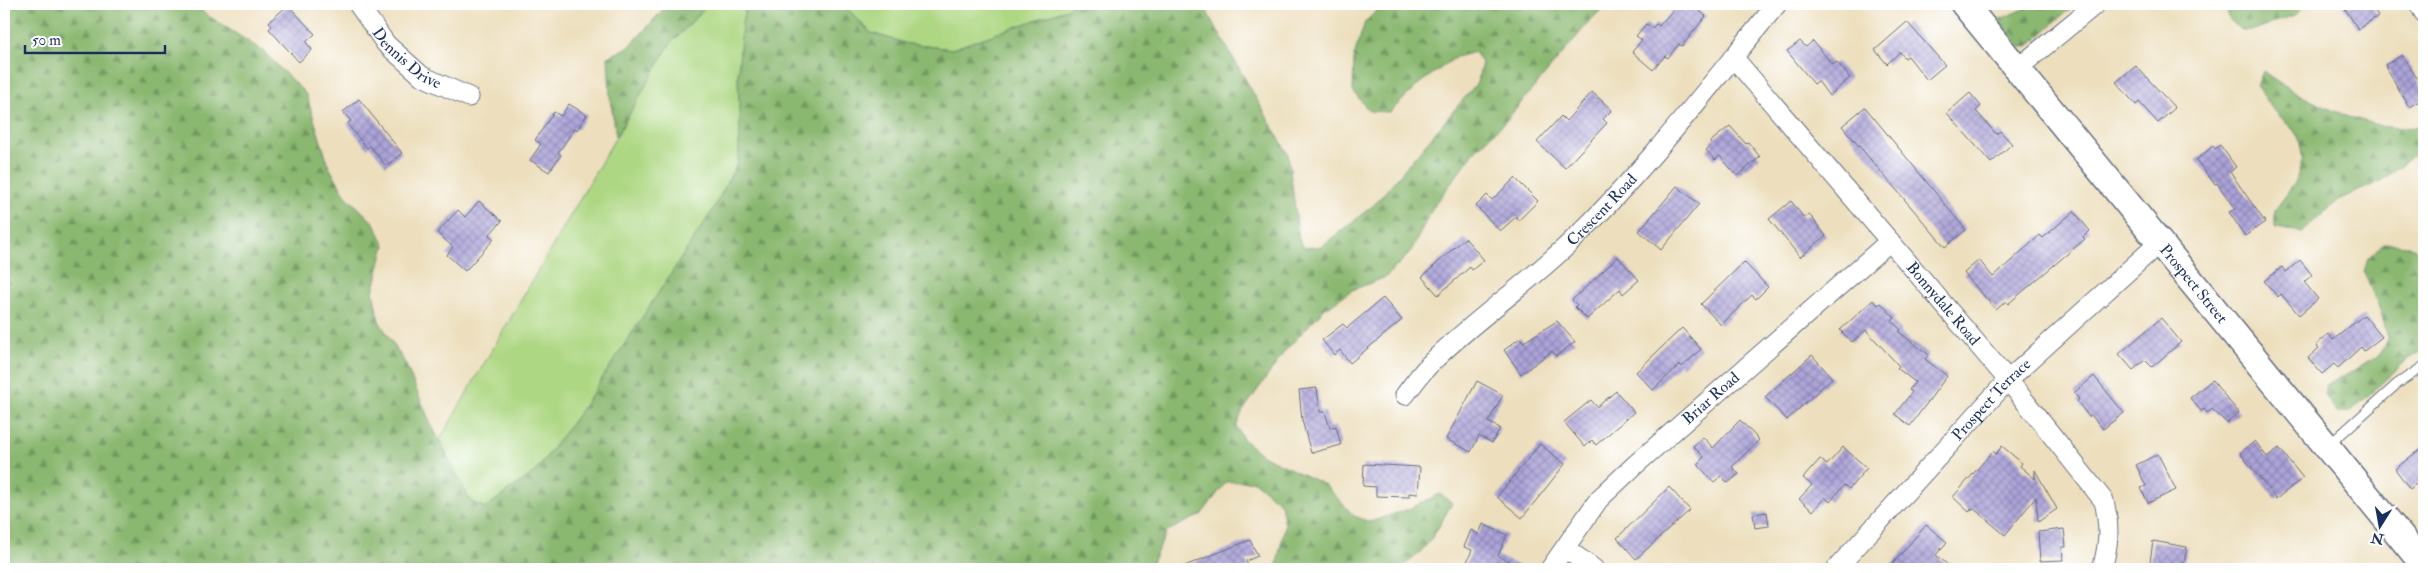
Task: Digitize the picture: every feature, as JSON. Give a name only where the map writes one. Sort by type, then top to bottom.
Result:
[{"type":"main road","name":"Prospect Street","points":[[1964,4],[2424,566]]},
{"type":"street","name":"Dennis Drive","points":[[358,4],[386,44],[422,76],[469,97]]},
{"type":"street","name":"Crescent Road","points":[[1405,395],[1433,360],[1501,300],[1535,274],[1616,196],[1777,4]]},
{"type":"street","points":[[2018,68],[2096,4]]},
{"type":"street","points":[[2419,4],[2424,13]]},
{"type":"street","name":"Bonnydale Road","points":[[1733,57],[2008,380],[2104,501],[2110,524],[2107,552],[2102,569]]},
{"type":"street","name":"Briar Road","points":[[1550,569],[1599,499],[1635,465],[1890,241]]},
{"type":"street","name":"Prospect Terrace","points":[[1836,569],[2008,380],[2159,243]]},
{"type":"street","points":[[1565,548],[1594,569]]},
{"type":"lane","points":[[2327,446],[2397,384],[2424,366]]},
{"type":"green space","points":[[4,4],[195,4],[204,13],[263,51],[306,94],[329,167],[347,197],[374,223],[385,245],[373,292],[379,321],[405,363],[430,422],[470,501],[485,508],[536,471],[584,406],[712,211],[738,162],[740,132],[738,76],[742,23],[746,4],[843,4],[871,33],[908,44],[952,49],[1067,9],[1074,4],[1206,4],[1208,14],[1288,154],[1299,240],[1305,248],[1322,246],[1375,204],[1477,83],[1482,63],[1475,52],[1456,57],[1420,83],[1390,112],[1369,111],[1353,91],[1354,56],[1365,22],[1384,4],[1607,4],[1590,21],[1504,123],[1475,151],[1433,207],[1410,253],[1386,277],[1352,290],[1324,309],[1285,351],[1242,412],[1236,427],[1244,440],[1262,455],[1325,485],[1354,516],[1370,522],[1409,509],[1440,494],[1452,503],[1429,542],[1414,557],[1395,569],[1276,569],[1285,525],[1281,504],[1254,481],[1226,482],[1201,515],[1167,531],[1149,569],[4,569]]},
{"type":"green space","points":[[668,4],[709,4],[670,44],[616,137],[610,96],[608,57],[629,47]]},
{"type":"green space","points":[[709,4],[746,4],[742,23],[738,76],[740,132],[738,162],[712,212],[584,406],[536,471],[485,508],[470,501],[439,441],[670,44]]},
{"type":"green space","points":[[843,4],[1074,4],[1067,9],[952,49],[908,44],[871,33]]},
{"type":"green space","points":[[2031,4],[2075,4],[2028,46],[2019,46],[2001,25],[2000,19],[2027,8]]},
{"type":"green space","points":[[2231,4],[2304,4],[2297,14],[2254,30],[2241,30],[2229,19],[2227,10]]},
{"type":"green space","points":[[2263,71],[2305,97],[2350,117],[2387,127],[2424,127],[2424,147],[2381,181],[2340,199],[2302,232],[2275,228],[2275,210],[2295,183],[2303,158],[2298,135],[2272,108],[2257,86]]},
{"type":"green space","points":[[2384,243],[2407,245],[2424,253],[2424,349],[2408,359],[2350,412],[2337,412],[2324,394],[2326,385],[2379,356],[2388,337],[2380,310],[2364,272],[2368,258]]},
{"type":"building","points":[[1678,4],[1690,4],[1706,16],[1682,46],[1679,44],[1668,58],[1665,56],[1653,70],[1632,52],[1642,40],[1636,36],[1646,24],[1652,28],[1656,24],[1659,26]]},
{"type":"building","points":[[2342,4],[2371,4],[2378,16],[2358,29]]},
{"type":"building","points":[[288,5],[315,34],[306,42],[312,50],[299,62],[269,29],[272,26],[269,22]]},
{"type":"building","points":[[1907,22],[1945,65],[1927,80],[1908,56],[1905,58],[1900,52],[1887,64],[1875,50]]},
{"type":"building","points":[[1800,41],[1806,47],[1813,41],[1833,65],[1837,62],[1850,78],[1829,96],[1818,81],[1814,84],[1787,51]]},
{"type":"building","points":[[2402,55],[2424,89],[2424,98],[2409,107],[2385,65]]},
{"type":"building","points":[[2136,66],[2175,108],[2158,123],[2139,102],[2136,105],[2116,82]]},
{"type":"building","points":[[1592,92],[1612,110],[1603,119],[1607,123],[1565,168],[1537,142],[1561,116],[1566,121]]},
{"type":"building","points":[[1970,93],[1981,106],[1976,111],[1996,134],[2000,131],[2012,144],[1991,163],[1947,113]]},
{"type":"building","points":[[359,99],[402,153],[386,166],[370,146],[367,148],[347,124],[351,121],[343,112]]},
{"type":"building","points":[[569,104],[587,115],[577,130],[575,128],[558,153],[561,155],[549,172],[530,160],[541,144],[535,140],[554,112],[561,116]]},
{"type":"building","points":[[1865,107],[1966,230],[1945,247],[1842,126]]},
{"type":"building","points":[[1730,126],[1746,144],[1748,142],[1760,157],[1737,176],[1720,156],[1715,160],[1706,150],[1712,145],[1710,142]]},
{"type":"building","points":[[2220,145],[2236,167],[2230,172],[2265,222],[2245,236],[2229,212],[2235,209],[2217,183],[2215,184],[2196,160],[2213,146],[2215,149]]},
{"type":"building","points":[[1515,178],[1538,201],[1519,220],[1516,217],[1500,231],[1476,206],[1487,195],[1492,200]]},
{"type":"building","points":[[1677,186],[1699,204],[1661,250],[1639,231]]},
{"type":"building","points":[[479,201],[502,221],[489,235],[494,239],[465,271],[447,255],[453,247],[437,233],[458,210],[465,217]]},
{"type":"building","points":[[1791,201],[1804,218],[1809,214],[1826,236],[1800,257],[1769,219]]},
{"type":"building","points":[[2074,211],[2090,231],[2083,237],[2085,239],[2008,304],[2006,301],[1996,310],[1964,273],[1979,260],[1993,277],[2040,235],[2043,238]]},
{"type":"building","points":[[1465,238],[1484,260],[1472,270],[1470,267],[1438,295],[1422,277]]},
{"type":"building","points":[[1618,257],[1639,280],[1623,294],[1620,289],[1587,319],[1575,307],[1577,305],[1572,300]]},
{"type":"building","points":[[2300,260],[2312,275],[2304,282],[2318,299],[2299,315],[2281,294],[2278,297],[2264,281],[2282,267],[2286,272]]},
{"type":"building","points":[[1744,262],[1768,287],[1756,299],[1752,295],[1721,325],[1701,304]]},
{"type":"building","points":[[1383,298],[1402,320],[1350,363],[1340,350],[1334,355],[1322,340],[1343,324],[1347,328]]},
{"type":"building","points":[[1873,300],[1878,305],[1881,303],[1895,318],[1892,321],[1901,330],[1899,332],[1929,355],[1925,359],[1947,376],[1910,426],[1895,414],[1912,392],[1909,390],[1915,382],[1897,368],[1899,366],[1866,330],[1852,342],[1840,330]]},
{"type":"building","points":[[2364,315],[2382,337],[2364,351],[2361,347],[2338,368],[2334,364],[2322,374],[2308,358],[2319,348],[2316,345],[2328,334],[2333,340]]},
{"type":"building","points":[[2161,318],[2181,342],[2152,367],[2145,360],[2133,370],[2119,354]]},
{"type":"building","points":[[1557,321],[1575,342],[1556,356],[1552,351],[1521,374],[1504,350],[1520,338],[1524,342]]},
{"type":"building","points":[[1682,328],[1701,349],[1682,367],[1680,364],[1653,390],[1636,372]]},
{"type":"building","points":[[1812,355],[1832,378],[1787,420],[1765,397]]},
{"type":"building","points":[[2094,376],[2124,413],[2103,429],[2091,415],[2089,417],[2077,401],[2079,399],[2074,393]]},
{"type":"building","points":[[2212,380],[2239,413],[2227,423],[2212,409],[2207,413],[2204,409],[2201,411],[2190,398]]},
{"type":"building","points":[[1477,381],[1503,395],[1488,422],[1500,428],[1492,443],[1479,436],[1471,452],[1446,439]]},
{"type":"building","points":[[1317,388],[1320,412],[1325,412],[1330,428],[1336,426],[1341,445],[1311,453],[1302,420],[1299,390]]},
{"type":"building","points":[[1616,391],[1634,412],[1596,445],[1592,440],[1585,447],[1564,422],[1591,400],[1597,407]]},
{"type":"building","points":[[1740,420],[1759,440],[1732,467],[1739,474],[1728,483],[1721,476],[1714,482],[1697,464],[1704,457],[1693,446],[1703,437],[1713,448]]},
{"type":"building","points":[[2255,441],[2267,457],[2279,448],[2303,478],[2276,499],[2240,453]]},
{"type":"building","points":[[1540,444],[1565,464],[1522,518],[1497,497]]},
{"type":"building","points":[[2002,446],[2022,463],[2020,466],[2035,479],[2035,470],[2057,509],[2038,522],[2036,497],[2005,535],[1973,508],[1969,512],[1953,497],[1993,451],[1996,454]]},
{"type":"building","points":[[2424,446],[2424,478],[2410,489],[2395,469]]},
{"type":"building","points":[[1843,447],[1867,468],[1849,489],[1844,485],[1830,502],[1825,497],[1813,511],[1799,499],[1812,485],[1803,478],[1820,459],[1827,465]]},
{"type":"building","points":[[2158,454],[2176,490],[2148,503],[2141,488],[2146,486],[2136,465]]},
{"type":"building","points":[[1364,464],[1420,467],[1418,494],[1409,493],[1409,497],[1376,496],[1376,487],[1363,486]]},
{"type":"building","points":[[1669,487],[1690,510],[1636,559],[1617,538]]},
{"type":"building","points":[[1767,512],[1769,526],[1755,528],[1753,514]]},
{"type":"building","points":[[1483,524],[1507,535],[1498,556],[1526,569],[1464,569],[1472,550],[1464,547],[1471,530],[1479,534]]},
{"type":"building","points":[[1926,525],[1947,542],[1936,555],[1953,569],[1888,569]]},
{"type":"building","points":[[2064,529],[2066,547],[2062,547],[2063,560],[2040,561],[2038,532]]},
{"type":"building","points":[[1250,540],[1258,556],[1246,561],[1250,569],[1177,569]]},
{"type":"building","points":[[2153,541],[2187,547],[2183,569],[2149,569]]}]
